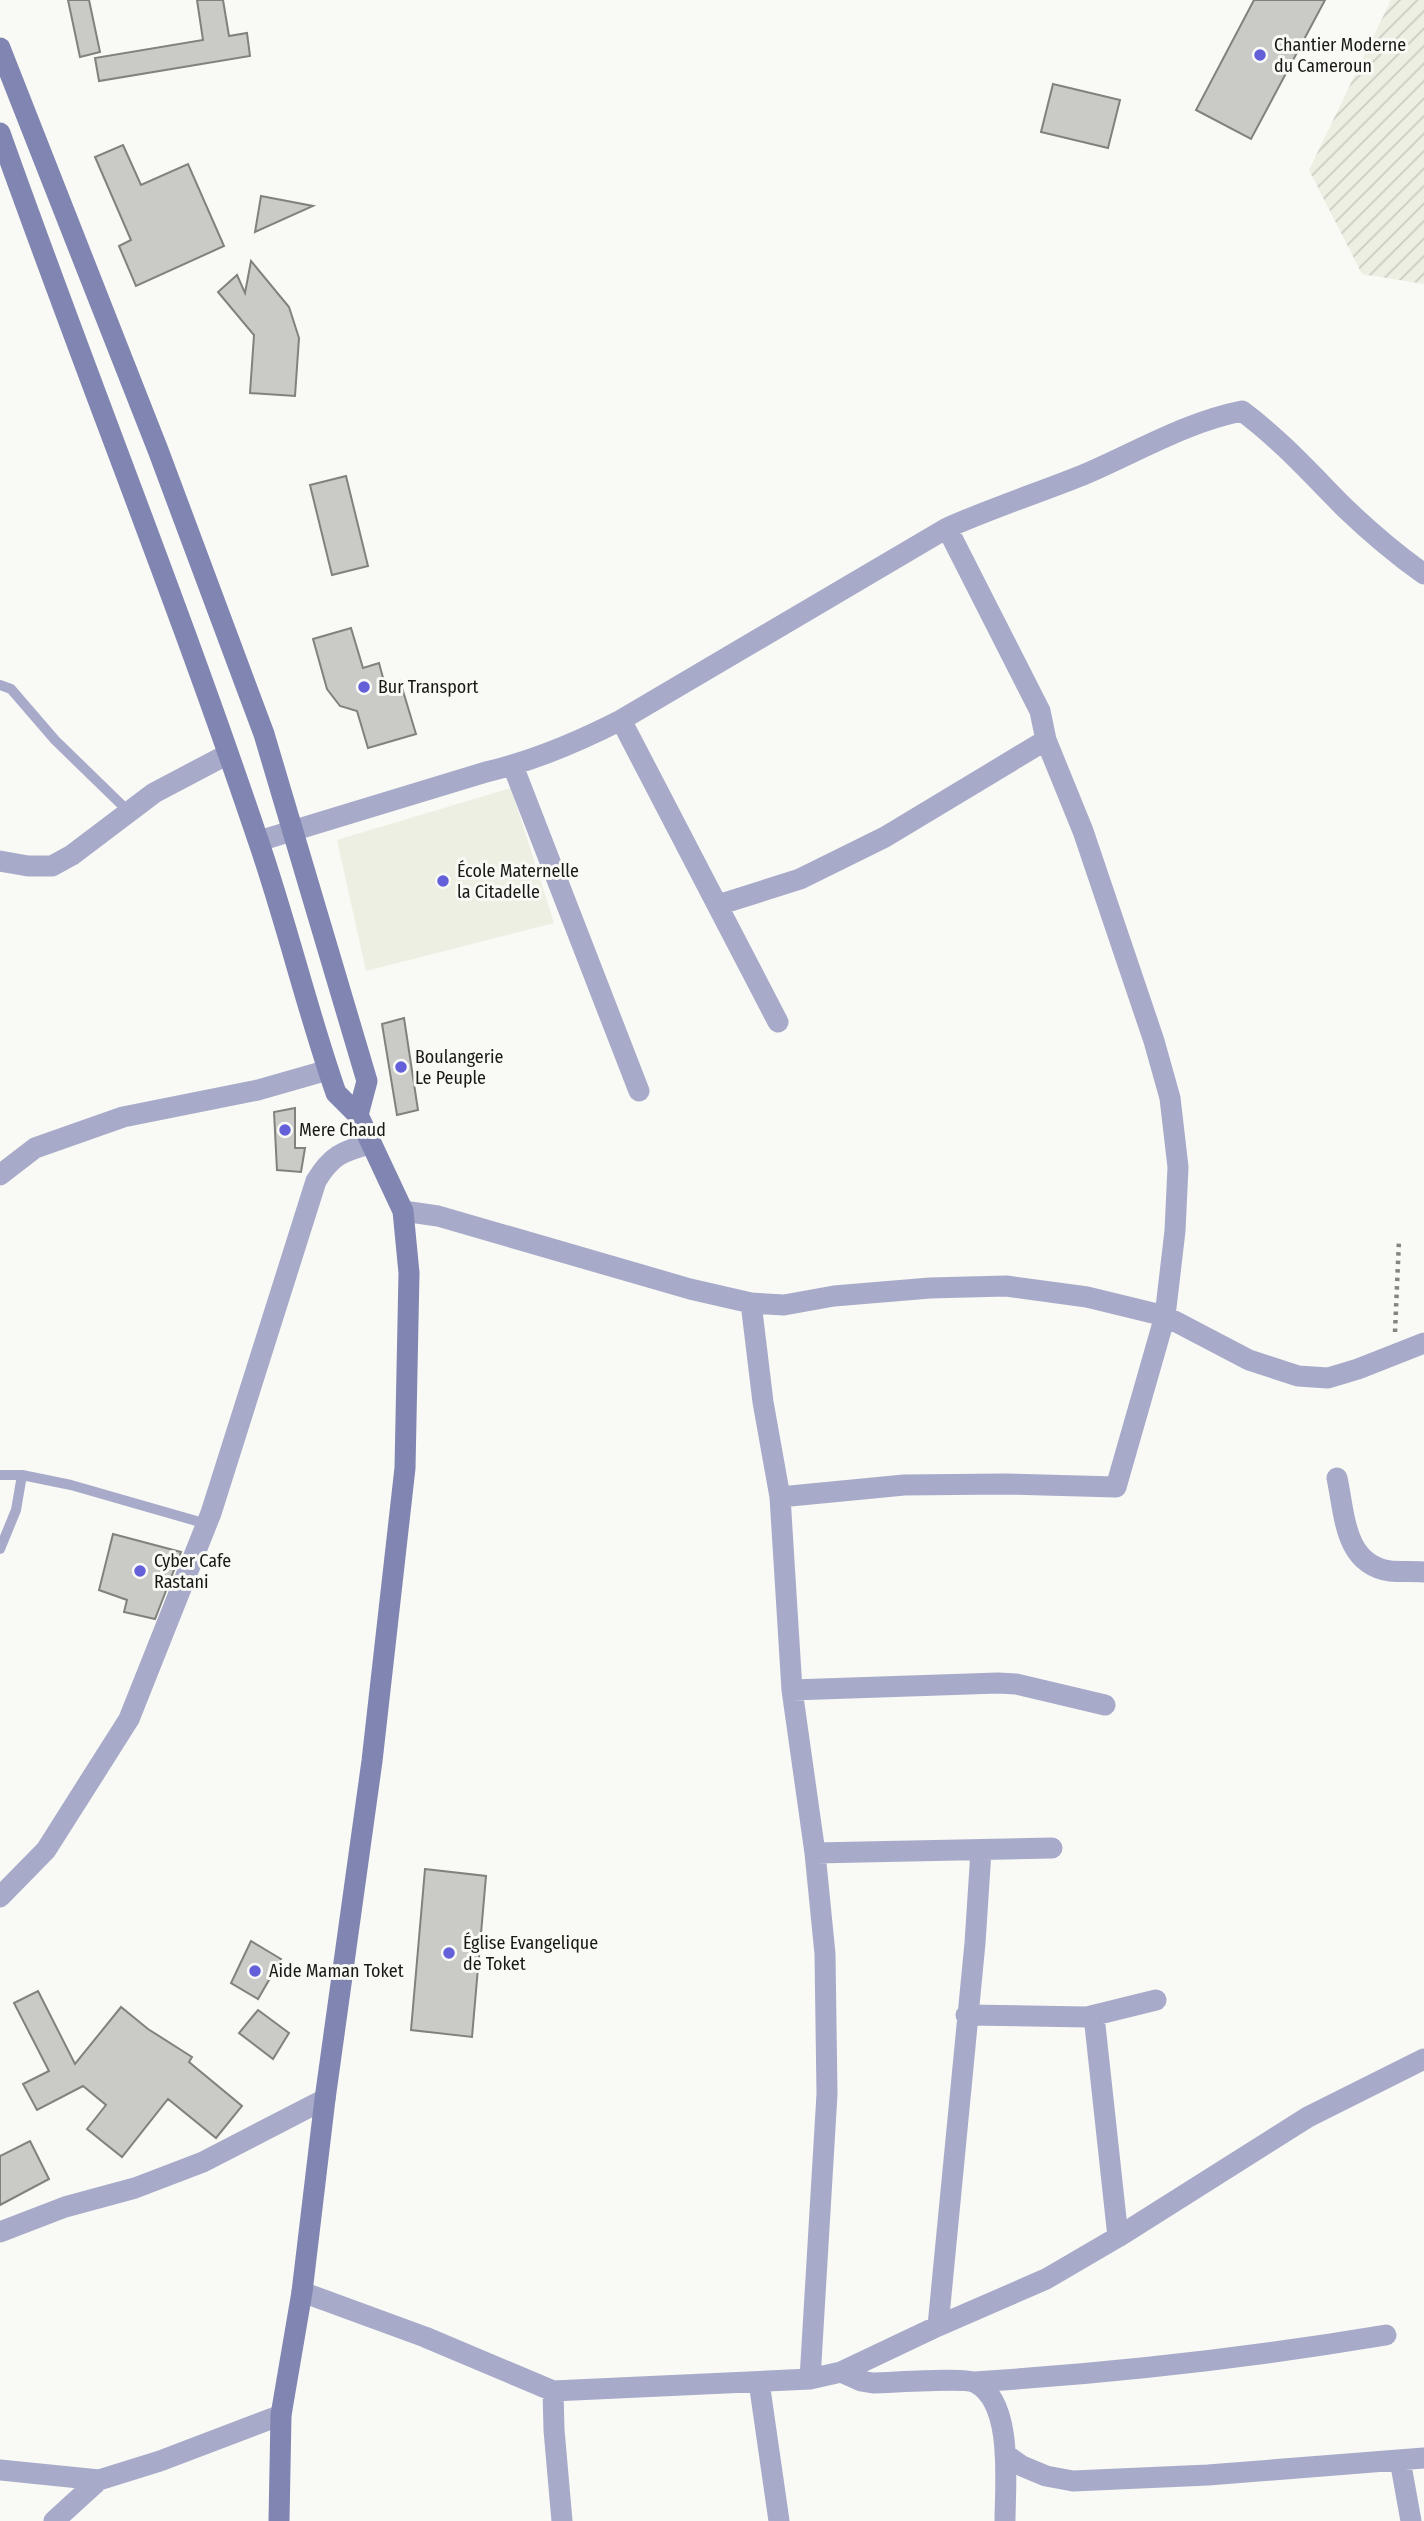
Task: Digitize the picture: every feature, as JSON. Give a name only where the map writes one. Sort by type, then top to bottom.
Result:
[{"type":"street","points":[[0,48],[219,611],[264,734],[367,1081],[359,1115]]},
{"type":"street","points":[[0,133],[48,269],[127,471],[259,841],[336,1093],[359,1115],[403,1211],[409,1273],[405,1468],[372,1761],[325,2099],[302,2292],[281,2415],[279,2521]]},
{"type":"street","points":[[259,841],[513,766],[580,741],[621,720],[947,528],[993,507],[1082,475],[1217,416],[1242,411],[1284,444],[1339,502],[1392,552],[1424,574]]},
{"type":"street","points":[[779,1497],[904,1485],[1116,1487],[1165,1316],[1175,1231],[1178,1167],[1170,1098],[1127,958],[1083,831],[1046,740],[1040,711],[947,528]]},
{"type":"street","points":[[621,720],[778,1022]]},
{"type":"street","points":[[718,905],[800,879],[885,837],[1046,740]]},
{"type":"street","points":[[0,861],[28,866],[52,866],[72,855],[154,793],[228,754]]},
{"type":"street","points":[[513,766],[639,1091]]},
{"type":"street","points":[[0,1175],[36,1148],[124,1117],[258,1090],[328,1070]]},
{"type":"street","points":[[0,1897],[46,1850],[129,1719],[206,1524],[316,1181],[326,1164],[344,1151],[370,1144]]},
{"type":"street","points":[[403,1211],[438,1216],[690,1289],[751,1303],[784,1305],[834,1296],[930,1287],[1006,1286],[1087,1297],[1165,1316],[1249,1360],[1298,1376],[1328,1378],[1424,1343]]},
{"type":"street","points":[[751,1303],[763,1402],[779,1497],[792,1690],[815,1853],[825,1954],[827,2094],[810,2379]]},
{"type":"street","points":[[1337,1478],[1350,1540],[1362,1560],[1389,1571],[1424,1572]]},
{"type":"street","points":[[792,1690],[998,1683],[1016,1684],[1105,1704]]},
{"type":"street","points":[[815,1853],[1052,1848]]},
{"type":"street","points":[[938,2326],[975,1942],[981,1851]]},
{"type":"street","points":[[967,2015],[1094,2016],[1156,2000]]},
{"type":"street","points":[[1094,2016],[1118,2237]]},
{"type":"street","points":[[302,2292],[425,2337],[553,2391],[810,2379],[841,2372],[1046,2279],[1118,2237],[1308,2117],[1424,2059]]},
{"type":"street","points":[[0,2232],[65,2207],[135,2188],[203,2162],[325,2099]]},
{"type":"street","points":[[841,2372],[873,2383],[974,2382],[1079,2375],[1188,2364],[1386,2335]]},
{"type":"street","points":[[759,2382],[779,2521]]},
{"type":"street","points":[[974,2382],[990,2395],[1000,2415],[1005,2454],[1005,2521]]},
{"type":"street","points":[[553,2391],[562,2521]]},
{"type":"street","points":[[0,2470],[99,2480],[160,2461],[281,2415]]},
{"type":"street","points":[[1005,2454],[1022,2466],[1046,2476],[1073,2481],[1208,2476],[1424,2458]]},
{"type":"street","points":[[1400,2460],[1411,2521]]},
{"type":"street","points":[[54,2521],[99,2480]]},
{"type":"lane","points":[[0,685],[11,689],[55,740],[129,811]]},
{"type":"lane","points":[[0,1475],[22,1475],[72,1485],[206,1524]]},
{"type":"lane","points":[[0,1549],[16,1510],[22,1475]]},
{"type":"path","points":[[1393,1354],[1399,1240]]},
{"type":"shaded area","points":[[1391,0],[1424,0],[1424,284],[1362,274],[1309,170]]},
{"type":"shaded area","name":"École Maternelle la Citadelle","points":[[511,788],[554,923],[366,971],[337,840]]},
{"type":"building","points":[[68,0],[89,0],[100,52],[80,57]]},
{"type":"building","points":[[197,0],[223,0],[229,36],[247,33],[250,56],[99,81],[95,58],[203,40]]},
{"type":"building","name":"Chantier Moderne du Cameroun","points":[[1254,0],[1325,0],[1251,139],[1196,110]]},
{"type":"building","points":[[1053,84],[1120,100],[1108,148],[1041,132]]},
{"type":"building","points":[[123,145],[141,185],[188,164],[224,246],[136,286],[119,246],[131,240],[95,157]]},
{"type":"building","points":[[261,196],[313,206],[255,232]]},
{"type":"building","points":[[251,261],[289,307],[299,338],[295,396],[250,393],[254,335],[218,292],[237,275],[245,293]]},
{"type":"building","points":[[346,476],[368,566],[332,575],[310,485]]},
{"type":"building","name":"Bur Transport","points":[[351,628],[363,668],[379,663],[385,685],[400,681],[416,734],[368,748],[357,711],[340,706],[327,689],[313,639]]},
{"type":"building","name":"Boulangerie Le Peuple","points":[[404,1018],[418,1110],[397,1115],[382,1024]]},
{"type":"building","name":"Mere Chaud","points":[[295,1108],[295,1148],[305,1148],[301,1172],[277,1170],[274,1112]]},
{"type":"building","name":"Cyber Cafe Rastani","points":[[113,1534],[181,1552],[155,1619],[124,1612],[127,1600],[99,1590]]},
{"type":"building","name":"Église Evangelique de Toket","points":[[425,1869],[486,1876],[472,2037],[411,2030]]},
{"type":"building","name":"Aide Maman Toket","points":[[251,1941],[281,1959],[258,1999],[231,1983]]},
{"type":"building","points":[[38,1991],[75,2064],[121,2007],[148,2029],[192,2057],[189,2062],[242,2106],[216,2138],[168,2099],[122,2157],[87,2129],[106,2105],[83,2086],[37,2110],[23,2084],[49,2071],[14,2003]]},
{"type":"building","points":[[258,2010],[289,2033],[273,2059],[239,2033]]},
{"type":"building","points":[[30,2141],[49,2179],[0,2205],[0,2156]]},
{"type":"place","name":"Chantier Moderne du Cameroun","points":[[1260,55]]},
{"type":"place","name":"Bur Transport","points":[[364,687]]},
{"type":"place","name":"École Maternelle la Citadelle","points":[[443,881]]},
{"type":"place","name":"Boulangerie Le Peuple","points":[[401,1067]]},
{"type":"place","name":"Mere Chaud","points":[[285,1130]]},
{"type":"place","name":"Cyber Cafe Rastani","points":[[140,1571]]},
{"type":"place","name":"Église Evangelique de Toket","points":[[449,1953]]},
{"type":"place","name":"Aide Maman Toket","points":[[255,1971]]}]
